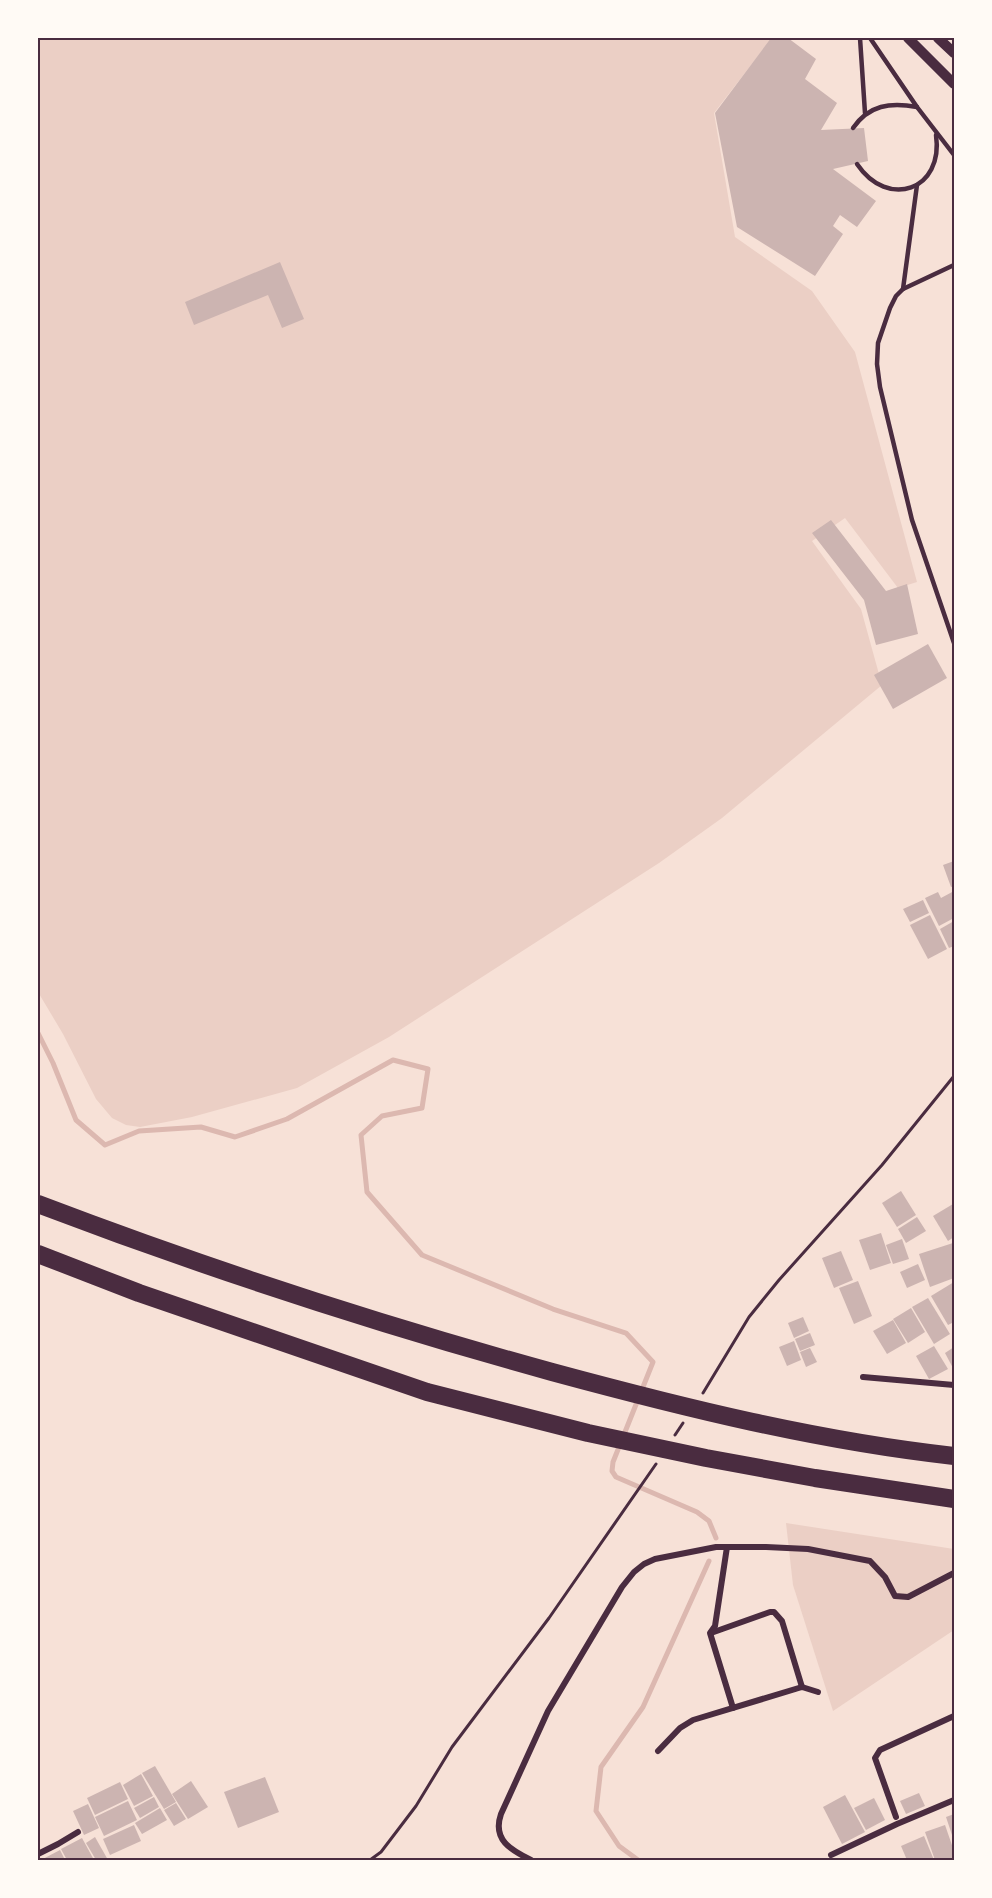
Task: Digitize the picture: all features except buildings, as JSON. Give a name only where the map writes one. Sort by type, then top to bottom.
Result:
[{"type":"highway","points":[[38,1204],[151,1247],[428,1336],[622,1391],[741,1421],[838,1440],[954,1456]]},
{"type":"highway","points":[[38,1254],[140,1293],[427,1392],[588,1433],[706,1458],[815,1478],[954,1499]]},
{"type":"street","points":[[908,38],[954,84]]},
{"type":"street","points":[[938,38],[954,53]]},
{"type":"street","points":[[863,1377],[954,1385]]},
{"type":"street","points":[[531,1860],[505,1843],[499,1834],[497,1825],[501,1814],[548,1711],[622,1587],[644,1564],[655,1559],[716,1547],[808,1549],[870,1561],[885,1577],[895,1596],[908,1597],[954,1573]]},
{"type":"street","points":[[710,1633],[716,1626],[727,1547]]},
{"type":"street","points":[[710,1633],[774,1612],[782,1621],[802,1687]]},
{"type":"street","points":[[710,1633],[733,1708]]},
{"type":"street","points":[[658,1751],[685,1723],[802,1687],[818,1692]]},
{"type":"street","points":[[896,1817],[874,1758],[880,1750],[954,1716]]},
{"type":"street","points":[[831,1855],[954,1800]]},
{"type":"street","points":[[38,1854],[78,1832]]},
{"type":"lane","points":[[860,38],[866,113]]},
{"type":"lane","points":[[870,38],[916,107],[954,155]]},
{"type":"lane","points":[[853,128],[866,113],[878,108],[891,105],[916,107]]},
{"type":"lane","points":[[857,164],[864,175],[882,187],[903,189],[917,185],[928,175],[935,161],[938,147],[935,132]]},
{"type":"lane","points":[[917,185],[903,289],[890,308],[878,343],[877,364],[880,387],[912,520],[954,643]]},
{"type":"lane","points":[[903,289],[954,266]]},
{"type":"path","points":[[698,1400],[749,1317],[882,1165],[954,1076]]},
{"type":"path","points":[[674,1438],[686,1419]]},
{"type":"path","points":[[370,1860],[381,1852],[416,1806],[452,1747],[549,1618],[661,1456]]},
{"type":"shaded area","points":[[38,38],[772,38],[714,113],[735,237],[812,291],[855,352],[917,582],[898,588],[845,518],[812,541],[861,609],[882,685],[722,818],[659,863],[389,1037],[297,1088],[192,1117],[140,1127],[126,1125],[112,1118],[96,1099],[63,1034],[38,992]]},
{"type":"shaded area","points":[[786,1523],[954,1549],[954,1630],[833,1711],[793,1585]]},
{"type":"waterway","points":[[38,1033],[76,1120],[105,1145],[139,1131],[201,1127],[235,1137],[287,1119],[393,1060],[428,1069],[422,1108],[382,1116],[361,1135],[367,1192],[422,1255],[553,1309],[626,1333],[653,1362],[613,1462],[612,1471],[616,1477],[697,1512],[709,1521],[716,1538]]},
{"type":"waterway","points":[[638,1860],[619,1846],[596,1811],[601,1767],[643,1707],[709,1561]]}]
